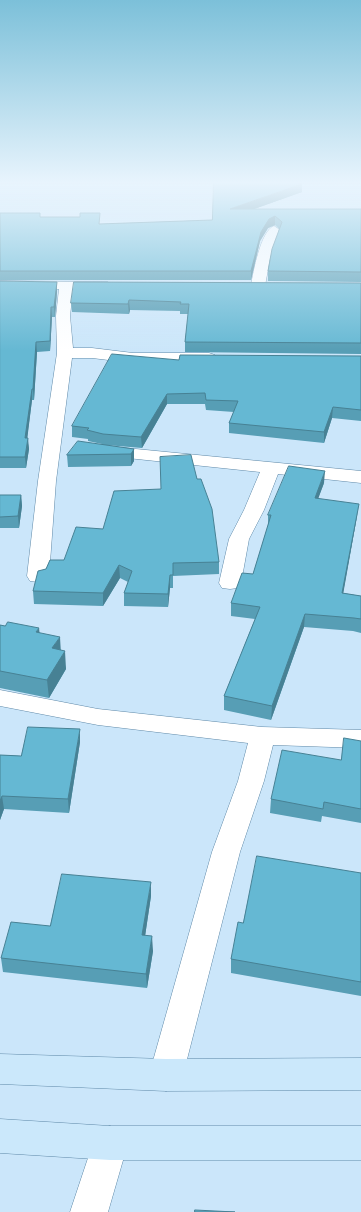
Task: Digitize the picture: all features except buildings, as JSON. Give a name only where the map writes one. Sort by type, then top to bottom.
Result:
[{"type":"main road","points":[[0,1069],[166,1075],[361,1074]]},
{"type":"main road","points":[[0,1136],[110,1143],[361,1143]]},
{"type":"street","points":[[258,286],[264,258],[271,239]]},
{"type":"street","points":[[0,285],[115,285]]},
{"type":"street","points":[[38,576],[47,481],[65,353],[63,316],[67,285]]},
{"type":"street","points":[[242,286],[273,286]]},
{"type":"street","points":[[65,353],[92,353],[133,358],[226,358]]},
{"type":"street","points":[[88,448],[103,451],[361,477]]},
{"type":"street","points":[[230,583],[239,539],[254,510],[271,468]]},
{"type":"street","points":[[0,698],[98,717],[262,736],[361,738]]},
{"type":"street","points":[[166,1075],[226,852],[251,781],[262,736]]},
{"type":"street","points":[[89,1212],[110,1143]]}]
